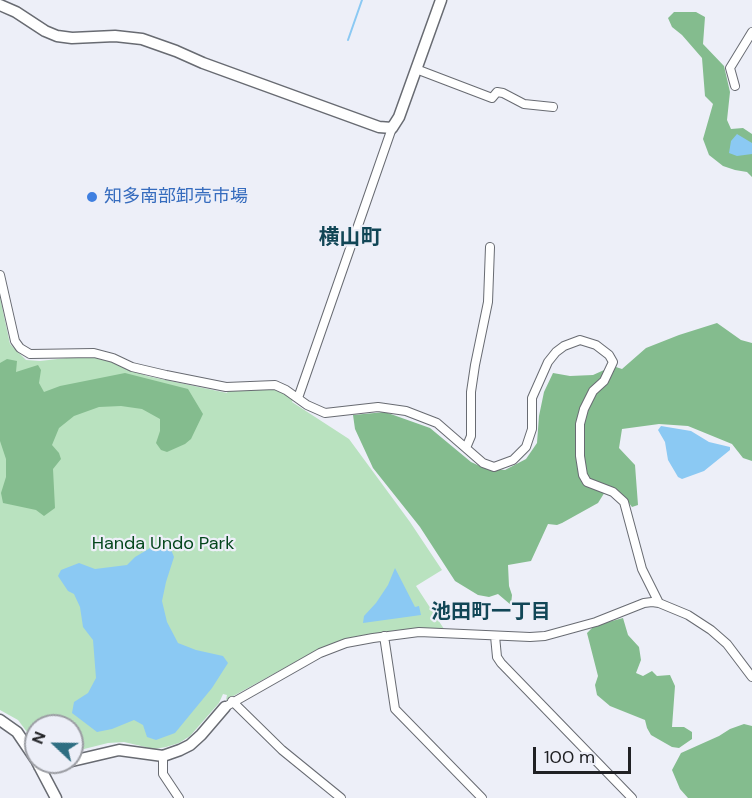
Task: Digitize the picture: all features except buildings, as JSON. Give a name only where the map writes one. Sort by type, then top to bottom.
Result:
[{"type":"street","points":[[298,398],[392,128],[399,117],[441,0]]},
{"type":"street","points":[[0,5],[57,36],[72,38],[115,36],[142,39],[368,123],[392,128]]},
{"type":"street","points":[[735,86],[730,68],[752,32]]},
{"type":"street","points":[[416,69],[492,98],[497,92],[524,104],[553,107]]},
{"type":"street","points":[[466,448],[471,436],[471,392],[475,365],[488,302],[490,248]]},
{"type":"street","points":[[0,275],[15,341],[20,348],[30,354],[83,352],[99,354],[132,367],[226,387],[275,385],[307,405],[330,413],[378,407],[413,412],[437,423],[490,467],[502,466],[523,451],[532,429],[532,398],[548,363],[556,352],[580,340],[596,345],[609,355],[613,366],[604,381],[586,401],[582,417],[580,456],[583,475],[587,482],[613,492],[624,502],[642,569],[659,603]]},
{"type":"street","points":[[84,758],[118,750],[163,756],[190,745],[229,704],[321,653],[346,644],[384,636],[420,632],[545,636],[596,622],[644,603],[659,603],[688,615],[711,630],[727,644],[752,677]]},
{"type":"street","points":[[384,636],[395,709],[482,798]]},
{"type":"street","points":[[495,636],[497,657],[501,663],[632,798]]},
{"type":"street","points":[[229,704],[341,798]]},
{"type":"street","points":[[0,720],[17,732],[24,743]]},
{"type":"street","points":[[163,756],[163,774],[179,798]]},
{"type":"street","points":[[43,774],[56,798]]},
{"type":"green space","points":[[674,12],[696,12],[705,17],[703,44],[724,66],[730,92],[727,120],[731,129],[743,128],[752,134],[752,177],[747,172],[723,166],[709,155],[703,139],[713,104],[705,96],[702,58],[672,27],[668,18]]},
{"type":"green space","name":"Handa Undo Park","points":[[0,297],[10,344],[26,360],[40,361],[84,356],[103,359],[147,376],[227,393],[229,388],[274,388],[294,397],[292,402],[349,439],[442,570],[416,586],[444,629],[397,630],[346,639],[317,650],[226,700],[227,695],[223,694],[219,703],[190,736],[179,743],[154,749],[124,742],[108,743],[84,749],[84,714],[24,714],[24,728],[18,720],[0,710]]},
{"type":"green space","points":[[717,323],[741,340],[752,343],[752,461],[743,458],[732,444],[688,426],[659,424],[622,429],[619,448],[635,465],[638,505],[632,507],[622,494],[608,487],[598,503],[562,523],[548,524],[531,561],[508,565],[511,605],[498,594],[489,597],[478,595],[455,581],[420,527],[373,468],[355,429],[353,415],[385,412],[430,428],[471,462],[484,468],[505,470],[526,459],[537,443],[544,392],[553,373],[570,376],[593,375],[613,366],[622,369],[646,348]]},
{"type":"green space","points":[[7,359],[17,361],[16,372],[38,365],[41,370],[39,383],[44,392],[60,386],[125,373],[188,389],[203,414],[191,439],[167,452],[161,450],[156,443],[160,431],[160,419],[142,409],[121,406],[99,407],[74,416],[59,428],[52,445],[61,459],[53,469],[55,508],[44,516],[36,510],[3,503],[1,493],[6,477],[6,459],[0,441],[0,363]]},
{"type":"green space","points":[[623,618],[628,635],[639,647],[641,660],[636,673],[643,676],[652,671],[657,676],[670,675],[675,686],[672,727],[684,727],[692,732],[692,739],[679,748],[672,747],[651,735],[645,720],[610,706],[597,695],[595,685],[598,676],[587,633],[594,626]]},
{"type":"green space","points":[[744,724],[752,726],[752,798],[688,798],[680,789],[672,770],[681,753]]},
{"type":"water","points":[[737,134],[752,143],[752,154],[737,156],[729,153],[731,141]]},
{"type":"water","points":[[661,426],[691,431],[709,442],[730,447],[730,450],[704,471],[682,479],[678,477],[668,460],[665,442],[658,430]]},
{"type":"water","points":[[152,547],[170,547],[174,557],[162,601],[167,622],[178,643],[223,656],[228,663],[212,688],[175,733],[156,740],[147,737],[143,725],[134,720],[97,732],[84,722],[84,714],[72,713],[74,702],[88,693],[96,678],[93,640],[83,627],[80,607],[74,594],[68,591],[58,576],[61,570],[79,563],[95,569],[127,565],[135,557]]},
{"type":"water","points":[[395,568],[415,607],[419,606],[421,615],[363,623],[364,616],[388,585]]},
{"type":"waterway","points":[[348,40],[362,0]]},
{"type":"place","name":"知多南部卸売市場","points":[[92,197]]},
{"type":"district","name":"横山町","points":[[350,238]]},
{"type":"district","name":"池田町一丁目","points":[[491,613]]}]
